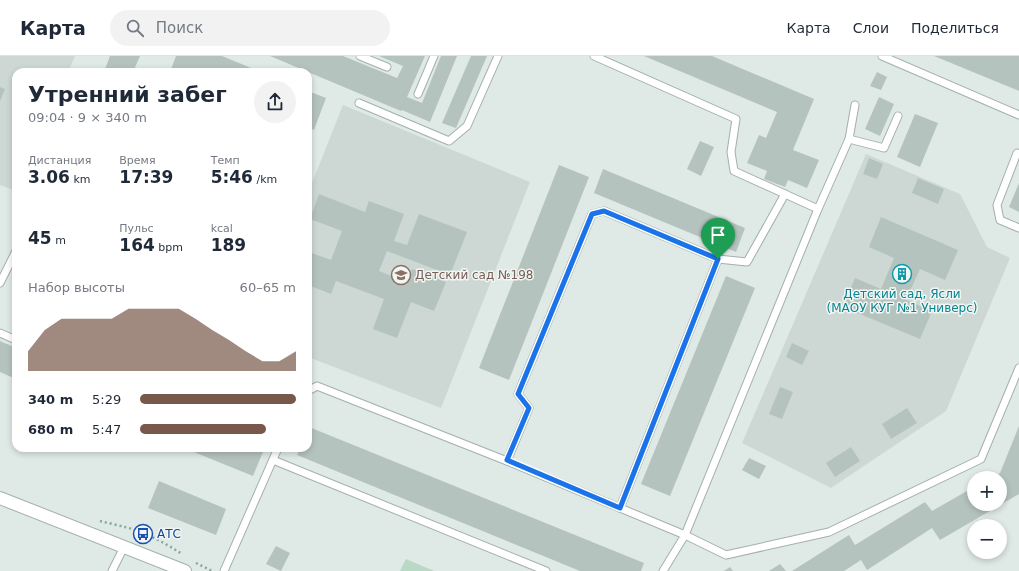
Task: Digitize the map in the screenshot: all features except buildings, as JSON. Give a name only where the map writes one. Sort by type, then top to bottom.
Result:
[{"type":"street","points":[[0,498],[185,571]]},
{"type":"lane","points":[[360,56],[387,67]]},
{"type":"lane","points":[[418,94],[434,56]]},
{"type":"lane","points":[[359,103],[449,141],[467,126],[498,56]]},
{"type":"lane","points":[[594,56],[736,119],[731,152],[734,171],[818,209]]},
{"type":"lane","points":[[882,56],[1019,115]]},
{"type":"lane","points":[[663,571],[684,535],[818,209],[849,139],[854,105]]},
{"type":"lane","points":[[849,139],[884,148],[898,116]]},
{"type":"lane","points":[[1017,154],[997,205],[1000,220],[1019,228]]},
{"type":"lane","points":[[507,460],[529,408],[518,394],[592,214],[604,211],[718,259],[747,262],[785,194]]},
{"type":"lane","points":[[0,283],[12,259]]},
{"type":"lane","points":[[620,508],[718,259]]},
{"type":"lane","points":[[0,333],[12,338]]},
{"type":"lane","points":[[312,389],[317,386],[507,460],[726,554],[829,532],[981,459],[1019,368]]},
{"type":"lane","points":[[224,571],[276,452]]},
{"type":"lane","points":[[273,460],[546,571]]},
{"type":"lane","points":[[112,571],[124,547]]},
{"type":"shaded area","points":[[0,56],[75,56],[70,68],[12,68],[12,190],[0,185]]},
{"type":"shaded area","name":"Детский сад №198","points":[[343,105],[530,182],[441,408],[312,359],[312,183]]},
{"type":"shaded area","points":[[866,154],[960,194],[987,247],[1010,258],[946,411],[831,488],[742,443]]},
{"type":"green space","points":[[406,559],[434,571],[400,571]]},
{"type":"place","name":"Детский сад, Ясли (МАОУ КУГ №1 Универс)","points":[[902,274]]},
{"type":"place","name":"Детский сад №198","points":[[401,275]]},
{"type":"place","name":"АТС","points":[[143,534]]},
{"type":"route","points":[[604,211],[718,259],[620,508],[507,460],[529,408],[518,394],[592,214],[604,211]]}]
